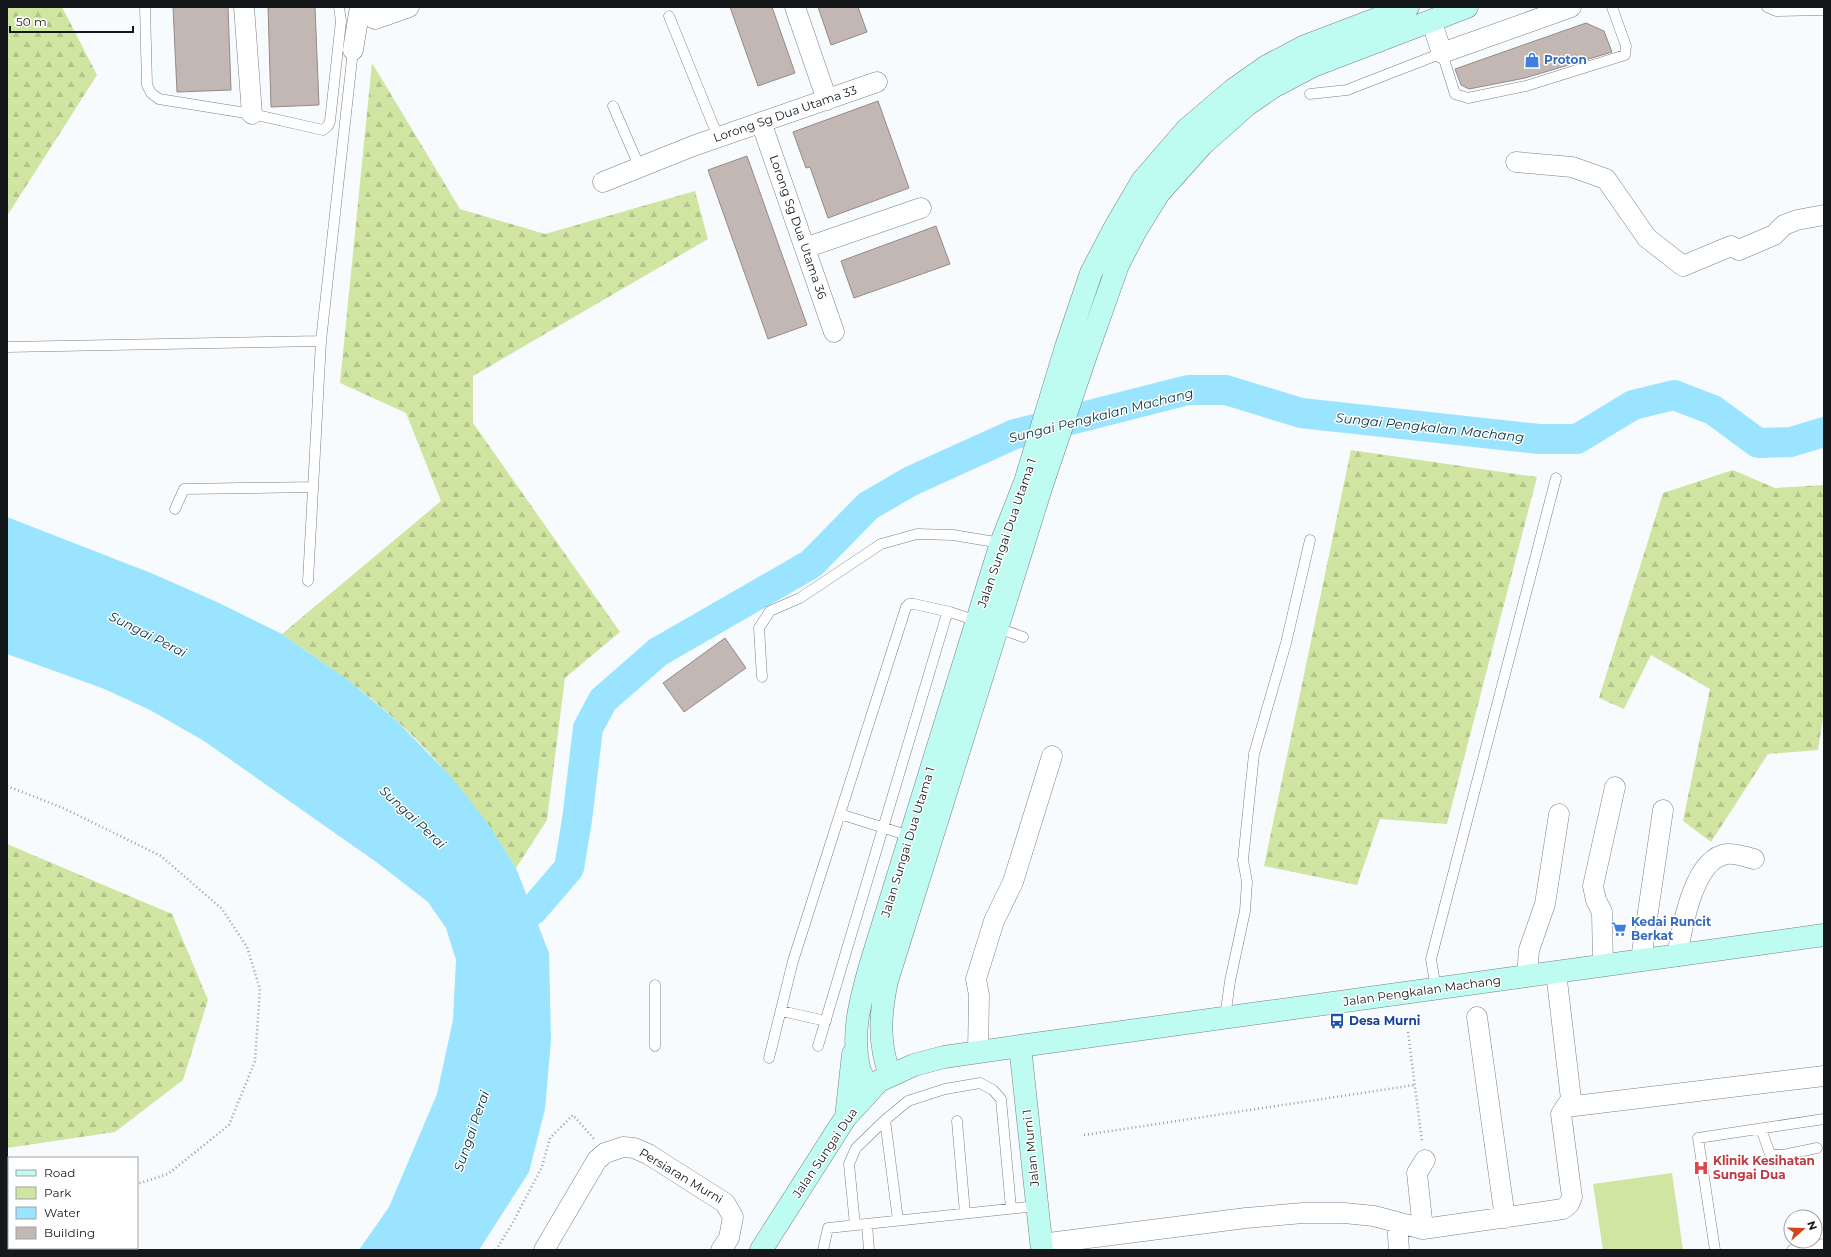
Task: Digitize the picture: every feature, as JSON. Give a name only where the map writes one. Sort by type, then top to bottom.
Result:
[{"type":"street","points":[[244,7],[252,114]]},
{"type":"street","points":[[353,50],[360,7]]},
{"type":"street","points":[[366,7],[370,16],[376,19],[409,7]]},
{"type":"street","points":[[795,7],[827,100]]},
{"type":"street","name":"Jalan Sungai Dua Utama 1","points":[[890,1075],[885,1059],[880,1032],[881,1009],[887,981],[998,628],[1066,347],[1091,273],[1142,180],[1187,129],[1234,89],[1267,66],[1305,46],[1408,7]]},
{"type":"street","name":"Jalan Sungai Dua Utama 1","points":[[869,1090],[860,1068],[855,1037],[860,1004],[870,966],[910,836],[1001,543],[1034,483],[1084,358],[1118,265],[1135,232],[1159,193],[1202,144],[1248,105],[1273,87],[1313,66],[1467,7]]},
{"type":"street","points":[[1431,20],[1442,53],[1571,7]]},
{"type":"street","name":"Lorong Sg Dua Utama 33","points":[[603,182],[693,146],[877,82]]},
{"type":"street","name":"Lorong Sg Dua Utama 36","points":[[761,122],[834,332]]},
{"type":"street","points":[[1516,162],[1572,167],[1606,179],[1647,238],[1683,266],[1731,246],[1739,250],[1774,235],[1784,225],[1797,220],[1824,214]]},
{"type":"street","points":[[804,248],[921,208]]},
{"type":"street","points":[[978,1052],[979,995],[976,980],[994,921],[1013,882],[1052,756]]},
{"type":"street","points":[[1603,965],[1602,912],[1596,900],[1593,886],[1615,787]]},
{"type":"street","points":[[1641,960],[1663,810]]},
{"type":"street","points":[[1527,976],[1529,950],[1545,904],[1559,814]]},
{"type":"street","points":[[1677,956],[1685,913],[1704,869],[1711,860],[1727,854],[1754,859]]},
{"type":"street","name":"Jalan Pengkalan Machang","points":[[1020,1046],[1824,935]]},
{"type":"street","points":[[1042,1247],[1303,1213],[1374,1216],[1423,1229],[1563,1209],[1569,1204],[1572,1197],[1561,1114],[1571,1099],[1556,972]]},
{"type":"street","points":[[1477,1017],[1505,1218]]},
{"type":"street","points":[[880,1032],[894,1052],[914,1065]]},
{"type":"street","points":[[846,1117],[855,1037]]},
{"type":"street","name":"Jalan Sungai Dua","points":[[761,1250],[846,1117],[869,1090],[879,1081],[914,1065],[944,1057],[1020,1046]]},
{"type":"street","name":"Jalan Murni 1","points":[[1020,1046],[1042,1247]]},
{"type":"street","points":[[1566,1107],[1824,1076]]},
{"type":"street","name":"Persiaran Murni","points":[[605,1152],[623,1147],[634,1148],[648,1154],[725,1203],[733,1217],[729,1238],[721,1250]]},
{"type":"street","points":[[544,1250],[597,1160],[605,1152]]},
{"type":"street","points":[[1423,1229],[1417,1173],[1425,1160]]},
{"type":"street","points":[[1397,1222],[1399,1250]]},
{"type":"lane","points":[[145,7],[148,85],[151,93],[159,99],[252,114],[323,130],[328,126],[341,21],[339,7]]},
{"type":"lane","points":[[1310,94],[1348,90],[1442,53],[1455,94],[1468,98],[1526,86],[1625,56],[1626,46],[1612,7]]},
{"type":"lane","points":[[1767,7],[1776,12],[1824,10]]},
{"type":"lane","points":[[669,16],[718,137]]},
{"type":"lane","points":[[308,581],[321,341],[353,50]]},
{"type":"lane","points":[[613,106],[640,168]]},
{"type":"lane","points":[[7,347],[321,341]]},
{"type":"lane","points":[[1436,989],[1431,959],[1556,478]]},
{"type":"lane","points":[[175,509],[184,489],[312,487]]},
{"type":"lane","points":[[762,676],[760,628],[770,611],[800,598],[881,544],[917,534],[953,535],[1001,543]]},
{"type":"lane","points":[[1225,1018],[1230,981],[1245,911],[1247,882],[1243,860],[1254,754],[1286,643],[1310,540]]},
{"type":"lane","points":[[769,1058],[793,961],[906,607],[910,604],[914,604],[950,612],[1023,637]]},
{"type":"lane","points":[[818,1046],[946,617],[950,612]]},
{"type":"lane","points":[[840,814],[910,836]]},
{"type":"lane","points":[[655,985],[655,1046]]},
{"type":"lane","points":[[781,1011],[826,1021]]},
{"type":"lane","points":[[855,1225],[849,1164],[856,1148],[885,1120],[908,1101],[945,1089],[980,1083],[993,1090],[1000,1099],[1011,1208]]},
{"type":"lane","points":[[1715,1250],[1698,1138],[1824,1119]]},
{"type":"lane","points":[[885,1120],[898,1220]]},
{"type":"lane","points":[[956,1121],[966,1213]]},
{"type":"lane","points":[[1761,1129],[1770,1154],[1783,1155],[1817,1148]]},
{"type":"lane","points":[[823,1250],[828,1228],[1037,1206]]},
{"type":"lane","points":[[867,1224],[869,1250]]},
{"type":"lane","points":[[1792,1250],[1824,1244]]},
{"type":"path","points":[[7,786],[63,808],[161,856],[222,909],[247,946],[260,989],[255,1061],[229,1125],[168,1174],[138,1184]]},
{"type":"path","points":[[1408,1032],[1425,1160]]},
{"type":"path","points":[[1084,1135],[1415,1085]]},
{"type":"path","points":[[496,1250],[512,1224],[542,1167],[550,1138],[573,1115],[605,1152]]},
{"type":"green space","points":[[7,7],[62,7],[97,75],[7,216]]},
{"type":"green space","points":[[372,63],[460,209],[545,234],[695,191],[708,239],[473,376],[473,423],[620,632],[565,678],[547,820],[516,868],[490,828],[461,790],[446,771],[413,736],[383,708],[355,686],[282,634],[441,501],[406,413],[340,383]]},
{"type":"green space","points":[[1351,450],[1537,477],[1447,824],[1380,819],[1357,885],[1264,866]]},
{"type":"green space","points":[[1733,470],[1775,488],[1824,485],[1824,711],[1818,750],[1768,754],[1711,842],[1683,821],[1710,689],[1651,655],[1624,709],[1599,698],[1663,493]]},
{"type":"green space","points":[[7,844],[172,914],[208,1000],[183,1080],[115,1132],[7,1148]]},
{"type":"green space","points":[[1672,1173],[1683,1250],[1603,1250],[1593,1184]]},
{"type":"water","name":"Sungai Perai","points":[[7,517],[151,573],[217,602],[282,634],[348,680],[396,720],[454,780],[489,825],[516,868],[549,953],[551,1040],[545,1109],[529,1172],[479,1250],[359,1250],[389,1207],[437,1094],[453,1020],[456,960],[446,928],[428,902],[379,864],[204,741],[150,710],[102,688],[7,654]]},
{"type":"building","points":[[173,7],[228,7],[231,90],[177,92]]},
{"type":"building","points":[[268,7],[315,7],[319,105],[271,107]]},
{"type":"building","points":[[730,7],[772,7],[795,73],[758,86]]},
{"type":"building","points":[[818,7],[858,7],[867,32],[831,45]]},
{"type":"building","name":"Proton","points":[[1586,23],[1604,31],[1612,52],[1525,78],[1469,89],[1461,85],[1455,69]]},
{"type":"building","points":[[878,101],[909,188],[828,218],[810,167],[806,168],[793,132]]},
{"type":"building","points":[[747,156],[807,325],[768,339],[708,170]]},
{"type":"building","points":[[936,226],[950,264],[854,298],[841,261]]},
{"type":"building","points":[[725,638],[746,668],[684,712],[663,683]]},
{"type":"waterway","name":"Sungai Pengkalan Machang","points":[[496,930],[533,910],[569,868],[577,820],[588,728],[603,700],[658,652],[811,564],[868,506],[911,481],[1015,434],[1188,390],[1226,390],[1301,413],[1539,439],[1577,439],[1633,405],[1674,395],[1713,410],[1758,443],[1791,442],[1824,432]]},
{"type":"place","name":"Proton","points":[[1532,60]]},
{"type":"place","name":"Kedai Runcit Berkat","points":[[1619,929]]},
{"type":"place","name":"Desa Murni","points":[[1337,1021]]},
{"type":"place","name":"Klinik Kesihatan Sungai Dua","points":[[1701,1168]]}]
